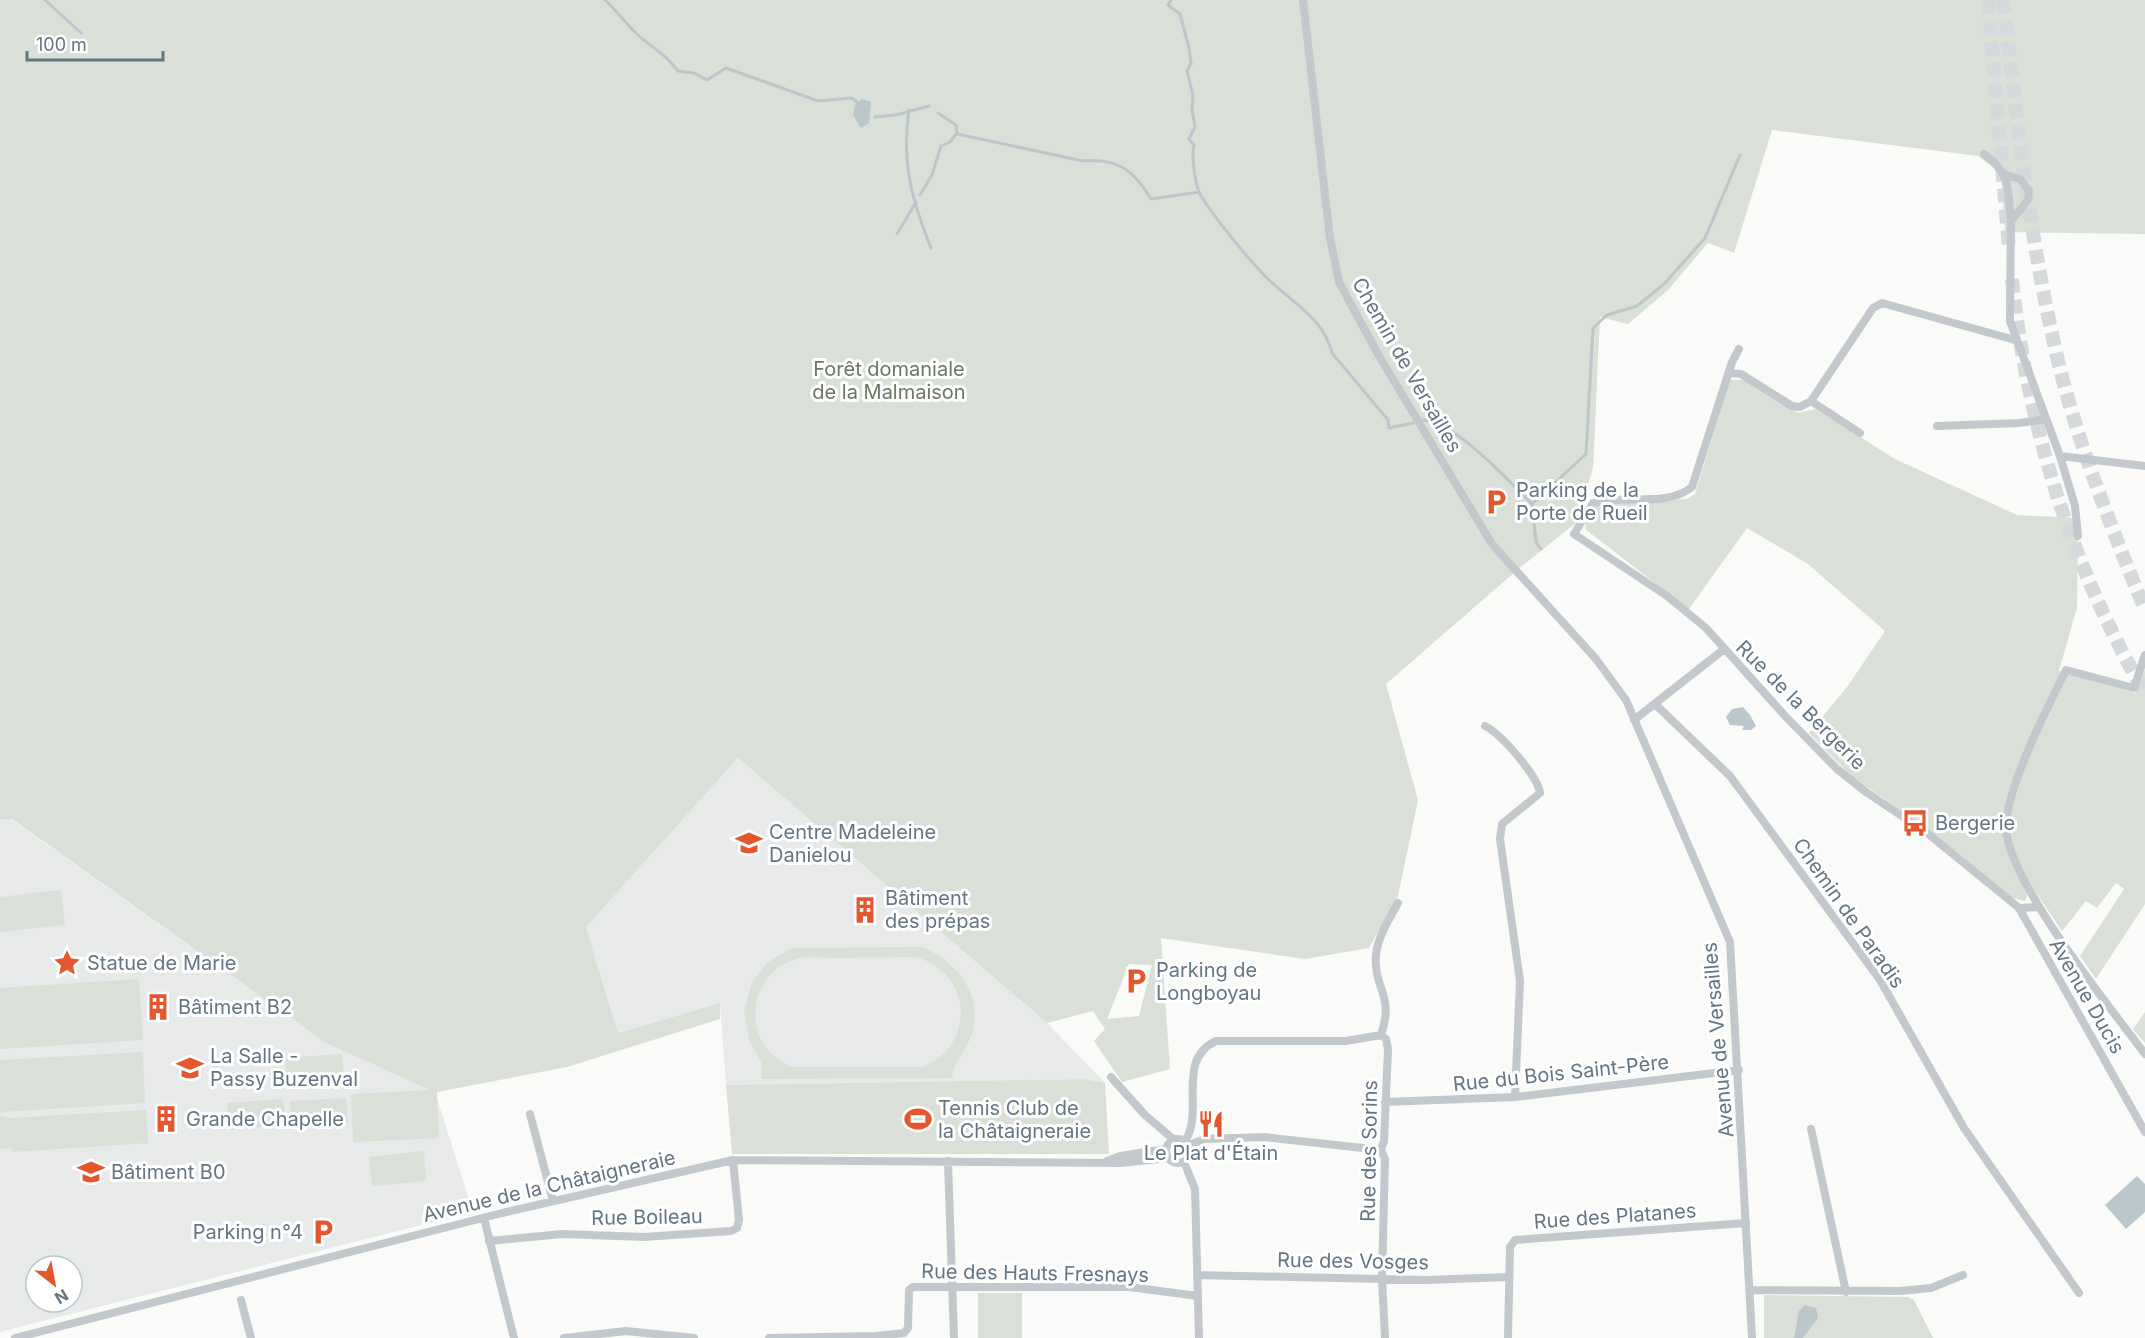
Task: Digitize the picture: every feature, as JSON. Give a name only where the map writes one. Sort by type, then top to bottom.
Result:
[{"type":"street","name":"Chemin de Versailles","points":[[1303,0],[1330,238],[1339,282],[1379,356],[1492,544],[1548,608]]},
{"type":"street","points":[[1984,154],[2006,175],[2020,180],[2030,191],[2028,200],[2011,221]]},
{"type":"street","points":[[2006,175],[2011,221],[2008,311],[2015,340],[2060,456],[2075,506],[2078,536]]},
{"type":"street","points":[[1739,349],[1730,373],[1741,374],[1792,406],[1800,407],[1811,401],[1873,308],[1882,303],[2015,340]]},
{"type":"street","name":"Rue de la Bergerie","points":[[1730,373],[1692,487],[1686,493],[1671,497],[1593,503],[1575,534],[1667,596],[1706,628],[1723,650],[1838,769],[1866,792],[1927,833],[2019,908]]},
{"type":"street","points":[[1811,401],[1860,434]]},
{"type":"street","points":[[1937,426],[2020,423],[2045,419]]},
{"type":"street","points":[[2060,456],[2145,466]]},
{"type":"street","name":"Avenue de Versailles","points":[[1548,608],[1596,659],[1626,700],[1730,942],[1739,1070],[1752,1338]]},
{"type":"street","points":[[1634,720],[1656,705],[1712,656],[1723,650]]},
{"type":"street","points":[[2145,655],[2134,688],[2066,670],[2044,714],[2013,793],[2006,827],[2010,850],[2038,907],[2145,1054]]},
{"type":"street","name":"Chemin de Paradis","points":[[1656,705],[1730,776],[1856,946],[1880,980],[1964,1128],[2079,1293]]},
{"type":"street","points":[[1485,726],[1495,731],[1529,772],[1539,786],[1540,793],[1502,825],[1500,839],[1520,981],[1515,1097]]},
{"type":"street","name":"Rue des Sorins","points":[[1385,1338],[1382,1278],[1385,1159],[1381,1150],[1384,1141],[1388,1049],[1386,1039],[1381,1035],[1388,1016],[1386,999],[1379,984],[1376,955],[1379,941],[1398,903]]},
{"type":"street","points":[[2019,908],[2038,907]]},
{"type":"street","name":"Avenue Ducis","points":[[2019,908],[2145,1132]]},
{"type":"street","points":[[1184,1162],[1190,1151],[1187,1143],[1191,1132],[1193,1072],[1198,1056],[1209,1045],[1216,1041],[1346,1041],[1381,1035]]},
{"type":"street","name":"Rue du Bois Saint-Père","points":[[1385,1102],[1515,1097],[1739,1070]]},
{"type":"street","points":[[1111,1077],[1144,1114],[1173,1140],[1187,1143],[1205,1138],[1264,1137],[1381,1150]]},
{"type":"street","points":[[530,1114],[553,1201]]},
{"type":"street","points":[[1811,1129],[1846,1292]]},
{"type":"street","points":[[1173,1140],[1167,1153],[1178,1163],[1184,1162]]},
{"type":"street","name":"Avenue de la Châtaigneraie","points":[[15,1338],[484,1218],[733,1160],[1121,1163],[1167,1153]]},
{"type":"street","name":"Rue Boileau","points":[[489,1241],[562,1234],[644,1237],[731,1231],[737,1228],[739,1220],[733,1160]]},
{"type":"street","points":[[948,1161],[954,1338]]},
{"type":"street","points":[[1184,1162],[1195,1189],[1199,1338]]},
{"type":"street","points":[[484,1218],[514,1338]]},
{"type":"street","name":"Rue des Platanes","points":[[1508,1338],[1510,1247],[1515,1240],[1746,1223]]},
{"type":"street","name":"Rue des Vosges","points":[[1197,1275],[1382,1278],[1509,1277]]},
{"type":"street","points":[[1749,1290],[1846,1292],[1931,1288],[1963,1275]]},
{"type":"street","name":"Rue des Hauts Fresnays","points":[[768,1338],[876,1336],[904,1333],[908,1328],[909,1290],[913,1287],[1129,1287],[1198,1296]]},
{"type":"street","points":[[241,1300],[251,1338]]},
{"type":"street","points":[[564,1338],[626,1331],[694,1338]]},
{"type":"shaded area","points":[[862,99],[871,102],[869,123],[861,128],[853,115],[855,105]]},
{"type":"shaded area","points":[[1743,707],[1756,726],[1751,730],[1742,730],[1744,726],[1730,725],[1726,717],[1732,709]]},
{"type":"shaded area","name":"Centre Madeleine Danielou","points":[[738,758],[1047,1023],[1105,1083],[1084,1079],[726,1085],[720,1003],[618,1033],[586,927]]},
{"type":"shaded area","name":"La Salle - Passy Buzenval","points":[[11,819],[326,1043],[435,1092],[473,1212],[84,1311],[84,1254],[24,1254],[24,1314],[71,1314],[0,1332],[0,821]]},
{"type":"shaded area","points":[[2137,1176],[2145,1184],[2145,1212],[2126,1229],[2105,1205]]},
{"type":"shaded area","points":[[1805,1305],[1816,1308],[1818,1318],[1803,1338],[1794,1338],[1799,1311]]},
{"type":"green space","name":"Forêt domaniale de la Malmaison","points":[[0,0],[2145,0],[2145,234],[2005,232],[2001,173],[1978,156],[1772,130],[1734,253],[1708,243],[1668,290],[1628,324],[1600,317],[1593,468],[1577,522],[1516,571],[1386,684],[1418,800],[1398,896],[1369,948],[1305,959],[1161,938],[1170,1069],[1122,1082],[1094,1041],[1105,1029],[1093,1011],[1047,1023],[738,758],[586,927],[618,1033],[720,1003],[720,1019],[567,1067],[437,1092],[439,1138],[353,1142],[351,1094],[430,1090],[326,1043],[12,819],[0,820]],"holes":[[[1129,964],[1152,965],[1139,1016],[1107,1019]]]},
{"type":"green space","points":[[1730,380],[1745,380],[1798,413],[1816,409],[1895,459],[2017,515],[2075,518],[2078,543],[2077,607],[2059,671],[2136,693],[2145,669],[2145,904],[2096,979],[2080,956],[2124,889],[2116,883],[2097,908],[2086,901],[2062,931],[2007,850],[2027,895],[2025,901],[2009,897],[1927,829],[1850,775],[1809,733],[1847,687],[1885,631],[1808,564],[1747,528],[1689,609],[1585,529],[1587,515],[1593,504],[1687,499],[1695,494]]},
{"type":"green space","points":[[61,890],[65,925],[0,932],[0,897]]},
{"type":"green space","points":[[922,947],[946,961],[965,982],[974,1007],[971,1036],[955,1066],[952,1078],[762,1079],[761,1061],[750,1043],[744,1011],[753,980],[768,962],[792,948]],"holes":[[[809,957],[915,957],[934,965],[948,977],[957,992],[961,1009],[959,1026],[953,1042],[940,1057],[923,1067],[792,1067],[773,1055],[760,1038],[755,1013],[759,993],[770,975],[786,963]]]},
{"type":"green space","points":[[139,979],[143,1040],[0,1049],[0,988]]},
{"type":"green space","points":[[2145,1012],[2145,1043],[2133,1029]]},
{"type":"green space","points":[[143,1052],[145,1103],[0,1112],[0,1060]]},
{"type":"green space","points":[[342,1054],[344,1078],[286,1082],[285,1058]]},
{"type":"green space","name":"Tennis Club de la Châtaigneraie","points":[[1084,1079],[1105,1083],[1109,1154],[732,1154],[726,1085]]},
{"type":"green space","points":[[346,1098],[348,1123],[292,1127],[290,1101]]},
{"type":"green space","points":[[283,1099],[286,1125],[230,1130],[227,1103]]},
{"type":"green space","points":[[146,1110],[148,1143],[12,1152],[11,1148],[0,1149],[0,1116],[10,1118]]},
{"type":"green space","points":[[424,1151],[426,1181],[372,1186],[369,1157]]},
{"type":"green space","points":[[978,1293],[1022,1293],[1022,1338],[978,1338]]},
{"type":"green space","points":[[1764,1295],[1908,1297],[1914,1300],[1933,1338],[1764,1338]]},
{"type":"waterway","points":[[45,0],[81,33]]},
{"type":"waterway","points":[[605,0],[634,31],[678,71],[694,73],[707,80],[726,68],[818,101],[852,98],[859,104]]},
{"type":"waterway","points":[[1171,0],[1168,5],[1180,14],[1189,48],[1191,63],[1187,71],[1193,95],[1192,110],[1195,127],[1189,139],[1194,145],[1194,170],[1200,194],[1259,270],[1314,320],[1322,330],[1332,353],[1388,420],[1389,428],[1413,423]]},
{"type":"waterway","points":[[875,117],[896,115],[929,106]]},
{"type":"waterway","points":[[909,110],[907,164],[918,214],[931,248]]},
{"type":"waterway","points":[[938,113],[956,125],[957,134],[1083,161],[1115,164],[1131,173],[1151,199],[1199,192]]},
{"type":"waterway","points":[[920,195],[932,175],[941,146],[950,142],[956,134]]},
{"type":"waterway","points":[[1532,504],[1586,454],[1593,328],[1607,315],[1637,306],[1664,284],[1705,238],[1740,155]]},
{"type":"waterway","points":[[897,234],[916,202]]},
{"type":"waterway","points":[[1424,420],[1437,423],[1466,441],[1532,504],[1536,542],[1541,549]]},
{"type":"tunnel","points":[[1988,0],[2009,248]]},
{"type":"tunnel","points":[[2003,0],[2032,226],[2058,361],[2086,456],[2145,610]]},
{"type":"tunnel","points":[[2012,279],[2029,387],[2056,493],[2095,595],[2145,693]]},
{"type":"place","name":"Parking de la Porte de Rueil","points":[[1496,502]]},
{"type":"place","name":"Bergerie","points":[[1915,823]]},
{"type":"place","name":"Centre Madeleine Danielou","points":[[749,843]]},
{"type":"place","name":"Bâtiment des prépas","points":[[865,910]]},
{"type":"place","name":"Statue de Marie","points":[[67,963]]},
{"type":"place","name":"Parking de Longboyau","points":[[1136,981]]},
{"type":"place","name":"Bâtiment B2","points":[[158,1007]]},
{"type":"place","name":"La Salle - Passy Buzenval","points":[[190,1068]]},
{"type":"place","name":"Grande Chapelle","points":[[166,1119]]},
{"type":"place","name":"Tennis Club de la Châtaigneraie","points":[[918,1119]]},
{"type":"place","name":"Le Plat d'Étain","points":[[1211,1124]]},
{"type":"place","name":"Bâtiment B0","points":[[91,1172]]},
{"type":"place","name":"Parking n°4","points":[[323,1232]]}]
